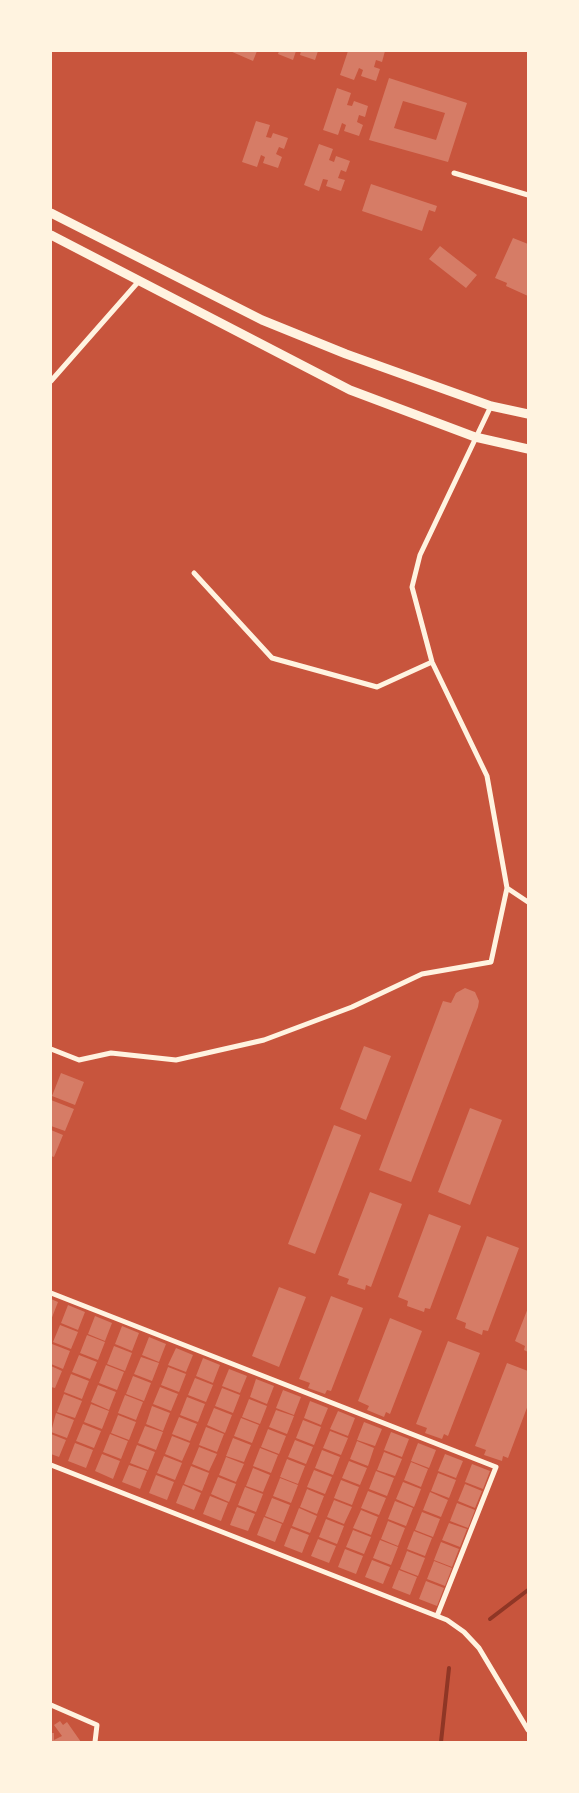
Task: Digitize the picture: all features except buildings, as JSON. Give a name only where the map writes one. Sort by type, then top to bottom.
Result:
[{"type":"main road","points":[[51,213],[262,320],[346,354],[491,406],[528,414]]},
{"type":"main road","points":[[51,236],[350,390],[475,437],[528,449]]},
{"type":"street","points":[[454,173],[528,195]]},
{"type":"street","points":[[51,381],[139,280]]},
{"type":"street","points":[[51,1049],[79,1060],[111,1053],[176,1060],[264,1040],[352,1007],[422,974],[491,962],[507,888],[487,776],[432,662],[412,587],[418,563],[491,406]]},
{"type":"street","points":[[194,573],[272,658],[377,687],[432,662]]},
{"type":"street","points":[[507,888],[528,902]]},
{"type":"street","points":[[51,1293],[496,1467],[437,1616]]},
{"type":"street","points":[[51,1465],[437,1616],[460,1629],[479,1648],[528,1730]]},
{"type":"street","points":[[51,1705],[98,1724],[95,1742]]},
{"type":"waterway","points":[[490,1619],[528,1590]]},
{"type":"waterway","points":[[441,1742],[449,1668]]}]
